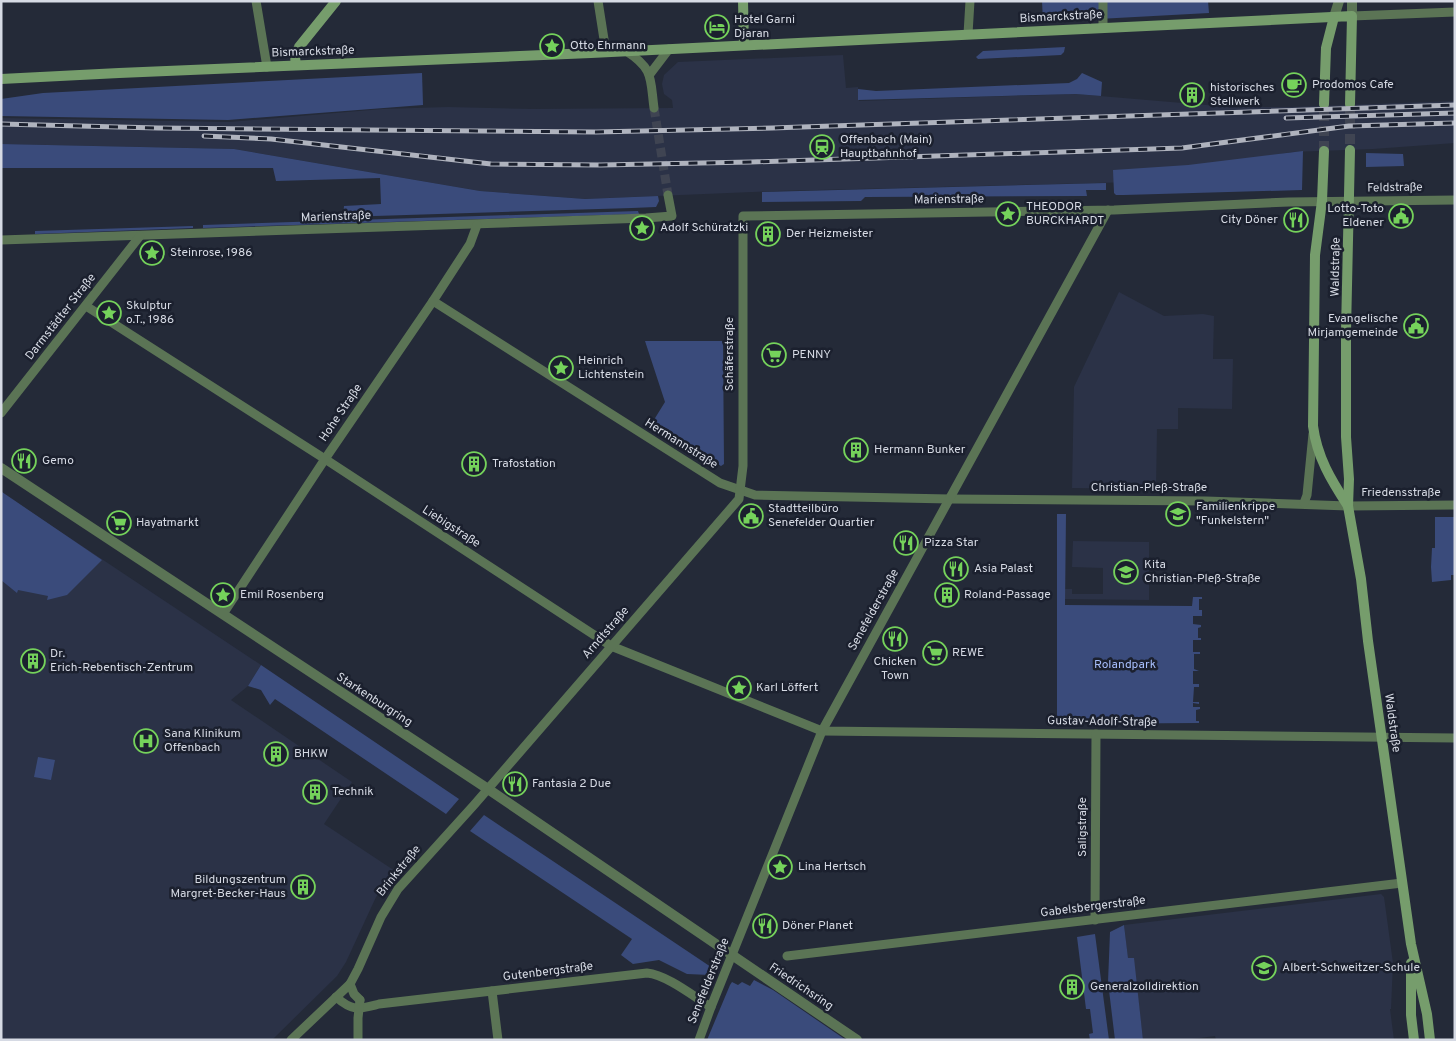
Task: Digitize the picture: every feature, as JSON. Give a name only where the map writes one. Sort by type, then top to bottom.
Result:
[{"type":"main road","points":[[296,65],[295,58],[299,47],[336,1]]},
{"type":"main road","points":[[743,1],[744,45]]},
{"type":"main road","name":"Bismarckstraße","points":[[1,79],[1352,16]]},
{"type":"main road","points":[[1350,104],[1352,16]]},
{"type":"main road","points":[[1324,104],[1326,48],[1334,17]]},
{"type":"main road","name":"Waldstraße","points":[[1350,150],[1346,331],[1348,506],[1361,579],[1411,944],[1427,1014],[1430,1040]]},
{"type":"main road","name":"Waldstraße","points":[[1324,151],[1322,201],[1316,255],[1313,426],[1316,443],[1325,468],[1348,506]]},
{"type":"main road","name":"Waldstraße","points":[[1411,944],[1411,1015],[1414,1040]]},
{"type":"street","points":[[256,1],[267,67]]},
{"type":"street","points":[[598,1],[606,52]]},
{"type":"street","points":[[968,34],[970,1]]},
{"type":"street","points":[[1102,28],[1103,1]]},
{"type":"street","points":[[1334,17],[1339,1]]},
{"type":"street","points":[[1352,1],[1352,16]]},
{"type":"street","name":"Bismarckstraße","points":[[1352,16],[1455,12]]},
{"type":"street","points":[[650,74],[669,49]]},
{"type":"street","points":[[626,51],[642,62],[650,74],[654,108]]},
{"type":"street","name":"Marienstraße","points":[[1,240],[477,225],[672,216],[668,195]]},
{"type":"street","name":"Feldstraße","points":[[1336,201],[1455,200]]},
{"type":"street","name":"Marienstraße","points":[[743,216],[1108,210],[1336,201]]},
{"type":"street","name":"Senefelderstraße","points":[[699,1040],[710,1007],[822,731],[1108,210]]},
{"type":"street","name":"Schäferstraße","points":[[741,492],[743,466],[743,216]]},
{"type":"street","name":"Hohe Straße","points":[[223,614],[433,301],[470,244],[477,225]]},
{"type":"street","name":"Darmstädter Straße","points":[[1,413],[140,236]]},
{"type":"street","name":"Hermannstraße","points":[[433,301],[720,483],[741,492],[755,496],[950,499]]},
{"type":"street","name":"Liebigstraße","points":[[86,306],[611,646],[822,731]]},
{"type":"street","name":"Waldstraße","points":[[1304,503],[1308,495],[1313,426]]},
{"type":"street","name":"Starkenburgring","points":[[1,468],[488,789],[732,955]]},
{"type":"street","name":"Arndtstraße","points":[[488,789],[734,506],[741,492]]},
{"type":"street","name":"Christian-Pleß-Straße","points":[[950,499],[1206,501],[1348,506]]},
{"type":"street","name":"Friedensstraße","points":[[1348,506],[1455,505]]},
{"type":"street","name":"Gustav-Adolf-Straße","points":[[822,731],[1455,738]]},
{"type":"street","name":"Saligstraße","points":[[1095,920],[1096,734]]},
{"type":"street","name":"Brinkstraße","points":[[350,984],[393,895],[488,789]]},
{"type":"street","name":"Gabelsbergerstraße","points":[[787,956],[1402,882]]},
{"type":"street","name":"Friedrichsring","points":[[732,955],[857,1040]]},
{"type":"street","name":"Gutenbergstraße","points":[[336,997],[351,1008],[360,1005],[647,973],[659,975],[710,1007]]},
{"type":"street","points":[[292,1040],[350,984],[360,1005],[358,1040]]},
{"type":"street","points":[[492,991],[498,1040]]},
{"type":"shaded area","points":[[843,55],[846,88],[858,87],[859,101],[1076,94],[1230,107],[1291,107],[1455,101],[1455,143],[1291,152],[1135,182],[778,191],[585,199],[480,191],[234,149],[1,144],[1,118],[229,122],[382,109],[448,107],[532,109],[673,108],[672,100],[664,94],[662,84],[664,75],[678,62]]},
{"type":"shaded area","points":[[1119,292],[1164,316],[1203,314],[1214,316],[1213,359],[1233,359],[1232,409],[1178,408],[1178,429],[1157,429],[1156,489],[1072,488],[1074,387]]},
{"type":"shaded area","name":"Sana Klinikum Offenbach","points":[[1,492],[261,665],[248,686],[231,700],[352,782],[324,824],[395,871],[376,897],[346,962],[337,976],[272,1040],[1,1040]]},
{"type":"shaded area","name":"Kita Christian-Pleß-Straße","points":[[1073,541],[1149,542],[1149,600],[1064,599],[1065,589],[1072,589],[1072,594],[1103,594],[1103,568],[1072,567]]},
{"type":"shaded area","name":"Albert-Schweitzer-Schule","points":[[1381,894],[1384,897],[1393,963],[1390,1009],[1394,1040],[1216,1040],[1215,1036],[1185,1040],[1143,1040],[1133,958],[1128,959],[1124,925]]},
{"type":"green space","points":[[1042,1],[1208,1],[1209,13],[1043,22]]},
{"type":"green space","points":[[1065,47],[1061,55],[978,59],[976,57],[983,51]]},
{"type":"green space","points":[[422,73],[423,105],[228,120],[1,116],[1,99],[43,93]]},
{"type":"green space","points":[[1082,73],[1102,82],[1101,96],[1076,94],[858,100],[858,89],[876,91],[1069,83],[1077,79]]},
{"type":"green space","points":[[1,144],[234,149],[480,191],[585,199],[658,196],[659,201],[656,207],[343,217],[344,206],[381,204],[380,178],[276,181],[273,168],[1,168]]},
{"type":"green space","points":[[1303,151],[1302,190],[1124,195],[1116,195],[1114,193],[1113,170],[1188,165]]},
{"type":"green space","points":[[1366,153],[1403,154],[1404,166],[1366,167]]},
{"type":"green space","points":[[1106,183],[1106,190],[1086,190],[1087,196],[865,197],[861,201],[762,202],[762,192]]},
{"type":"green space","points":[[638,211],[639,214],[203,228],[203,225]]},
{"type":"green space","points":[[193,226],[193,228],[35,234],[35,231]]},
{"type":"green space","points":[[645,341],[723,341],[724,464],[721,466],[652,423],[665,402]]},
{"type":"green space","points":[[2,492],[102,560],[67,595],[47,600],[48,596],[18,590],[17,593],[1,580]]},
{"type":"green space","name":"Rolandpark","points":[[1057,514],[1066,514],[1065,605],[1192,606],[1193,597],[1202,597],[1202,599],[1199,599],[1199,610],[1202,610],[1202,616],[1193,616],[1193,624],[1201,625],[1198,628],[1198,638],[1201,638],[1201,640],[1193,640],[1193,652],[1200,652],[1200,654],[1194,654],[1194,669],[1199,671],[1193,671],[1193,684],[1199,684],[1199,687],[1194,687],[1193,702],[1199,702],[1199,704],[1193,703],[1193,707],[1200,707],[1200,709],[1196,710],[1196,721],[1199,721],[1199,723],[1057,724]]},
{"type":"green space","points":[[1435,517],[1455,517],[1455,575],[1451,575],[1451,580],[1432,582],[1431,567],[1432,548],[1435,548]]},
{"type":"green space","points":[[261,665],[459,799],[446,814],[275,699],[270,705],[261,690],[248,686]]},
{"type":"green space","points":[[38,757],[55,760],[51,780],[34,777]]},
{"type":"green space","points":[[484,815],[711,967],[710,975],[687,974],[659,960],[633,964],[621,955],[632,939],[470,831]]},
{"type":"green space","points":[[1124,925],[1128,958],[1134,958],[1143,1040],[1115,1040],[1108,982],[1110,932]]},
{"type":"green space","points":[[1095,934],[1109,1040],[1090,1040],[1089,1034],[1093,1033],[1090,1009],[1086,1009],[1077,937]]},
{"type":"green space","points":[[754,980],[773,990],[846,1040],[707,1040],[732,982],[738,985],[742,982],[750,986]]},
{"type":"tunnel","points":[[1324,104],[1324,151]]},
{"type":"tunnel","points":[[1350,104],[1350,150]]},
{"type":"tunnel","points":[[654,108],[668,195]]},
{"type":"railway","points":[[1,124],[158,128],[596,132],[772,128],[1455,105]]},
{"type":"railway","points":[[1286,118],[1455,113]]},
{"type":"railway","points":[[204,136],[271,139],[491,164],[601,165],[1182,148],[1349,126],[1455,123]]},
{"type":"place","name":"Hotel Garni Djaran","points":[[717,27]]},
{"type":"place","name":"Otto Ehrmann","points":[[552,46]]},
{"type":"place","name":"Prodomos Cafe","points":[[1294,85]]},
{"type":"place","name":"historisches Stellwerk","points":[[1192,95]]},
{"type":"place","name":"Offenbach (Main) Hauptbahnhof","points":[[822,147]]},
{"type":"place","name":"THEODOR BURCKHARDT","points":[[1008,214]]},
{"type":"place","name":"Lotto-Toto Eldener","points":[[1401,216]]},
{"type":"place","name":"City Döner","points":[[1296,220]]},
{"type":"place","name":"Adolf Schüratzki","points":[[642,228]]},
{"type":"place","name":"Der Heizmeister","points":[[768,234]]},
{"type":"place","name":"Steinrose, 1986","points":[[152,253]]},
{"type":"place","name":"Skulptur o.T., 1986","points":[[109,313]]},
{"type":"place","name":"Evangelische Mirjamgemeinde","points":[[1416,326]]},
{"type":"place","name":"PENNY","points":[[774,355]]},
{"type":"place","name":"Heinrich Lichtenstein","points":[[561,368]]},
{"type":"place","name":"Hermann Bunker","points":[[856,450]]},
{"type":"place","name":"Gemo","points":[[24,461]]},
{"type":"place","name":"Trafostation","points":[[474,464]]},
{"type":"place","name":"Familienkrippe \"Funkelstern\"","points":[[1178,514]]},
{"type":"place","name":"Stadtteilbüro Senefelder Quartier","points":[[751,516]]},
{"type":"place","name":"Hayatmarkt","points":[[119,523]]},
{"type":"place","name":"Pizza Star","points":[[906,543]]},
{"type":"place","name":"Asia Palast","points":[[956,569]]},
{"type":"place","name":"Kita Christian-Pleß-Straße","points":[[1126,572]]},
{"type":"place","name":"Emil Rosenberg","points":[[223,595]]},
{"type":"place","name":"Roland-Passage","points":[[947,595]]},
{"type":"place","name":"Chicken Town","points":[[895,639]]},
{"type":"place","name":"REWE","points":[[935,653]]},
{"type":"place","name":"Dr. Erich-Rebentisch-Zentrum","points":[[33,661]]},
{"type":"place","name":"Karl Löffert","points":[[739,688]]},
{"type":"place","name":"Sana Klinikum Offenbach","points":[[146,741]]},
{"type":"place","name":"BHKW","points":[[276,754]]},
{"type":"place","name":"Fantasia 2 Due","points":[[515,784]]},
{"type":"place","name":"Technik","points":[[315,792]]},
{"type":"place","name":"Lina Hertsch","points":[[780,867]]},
{"type":"place","name":"Bildungszentrum Margret-Becker-Haus","points":[[303,887]]},
{"type":"place","name":"Döner Planet","points":[[765,926]]},
{"type":"place","name":"Albert-Schweitzer-Schule","points":[[1264,968]]},
{"type":"place","name":"Generalzolldirektion","points":[[1072,987]]}]
